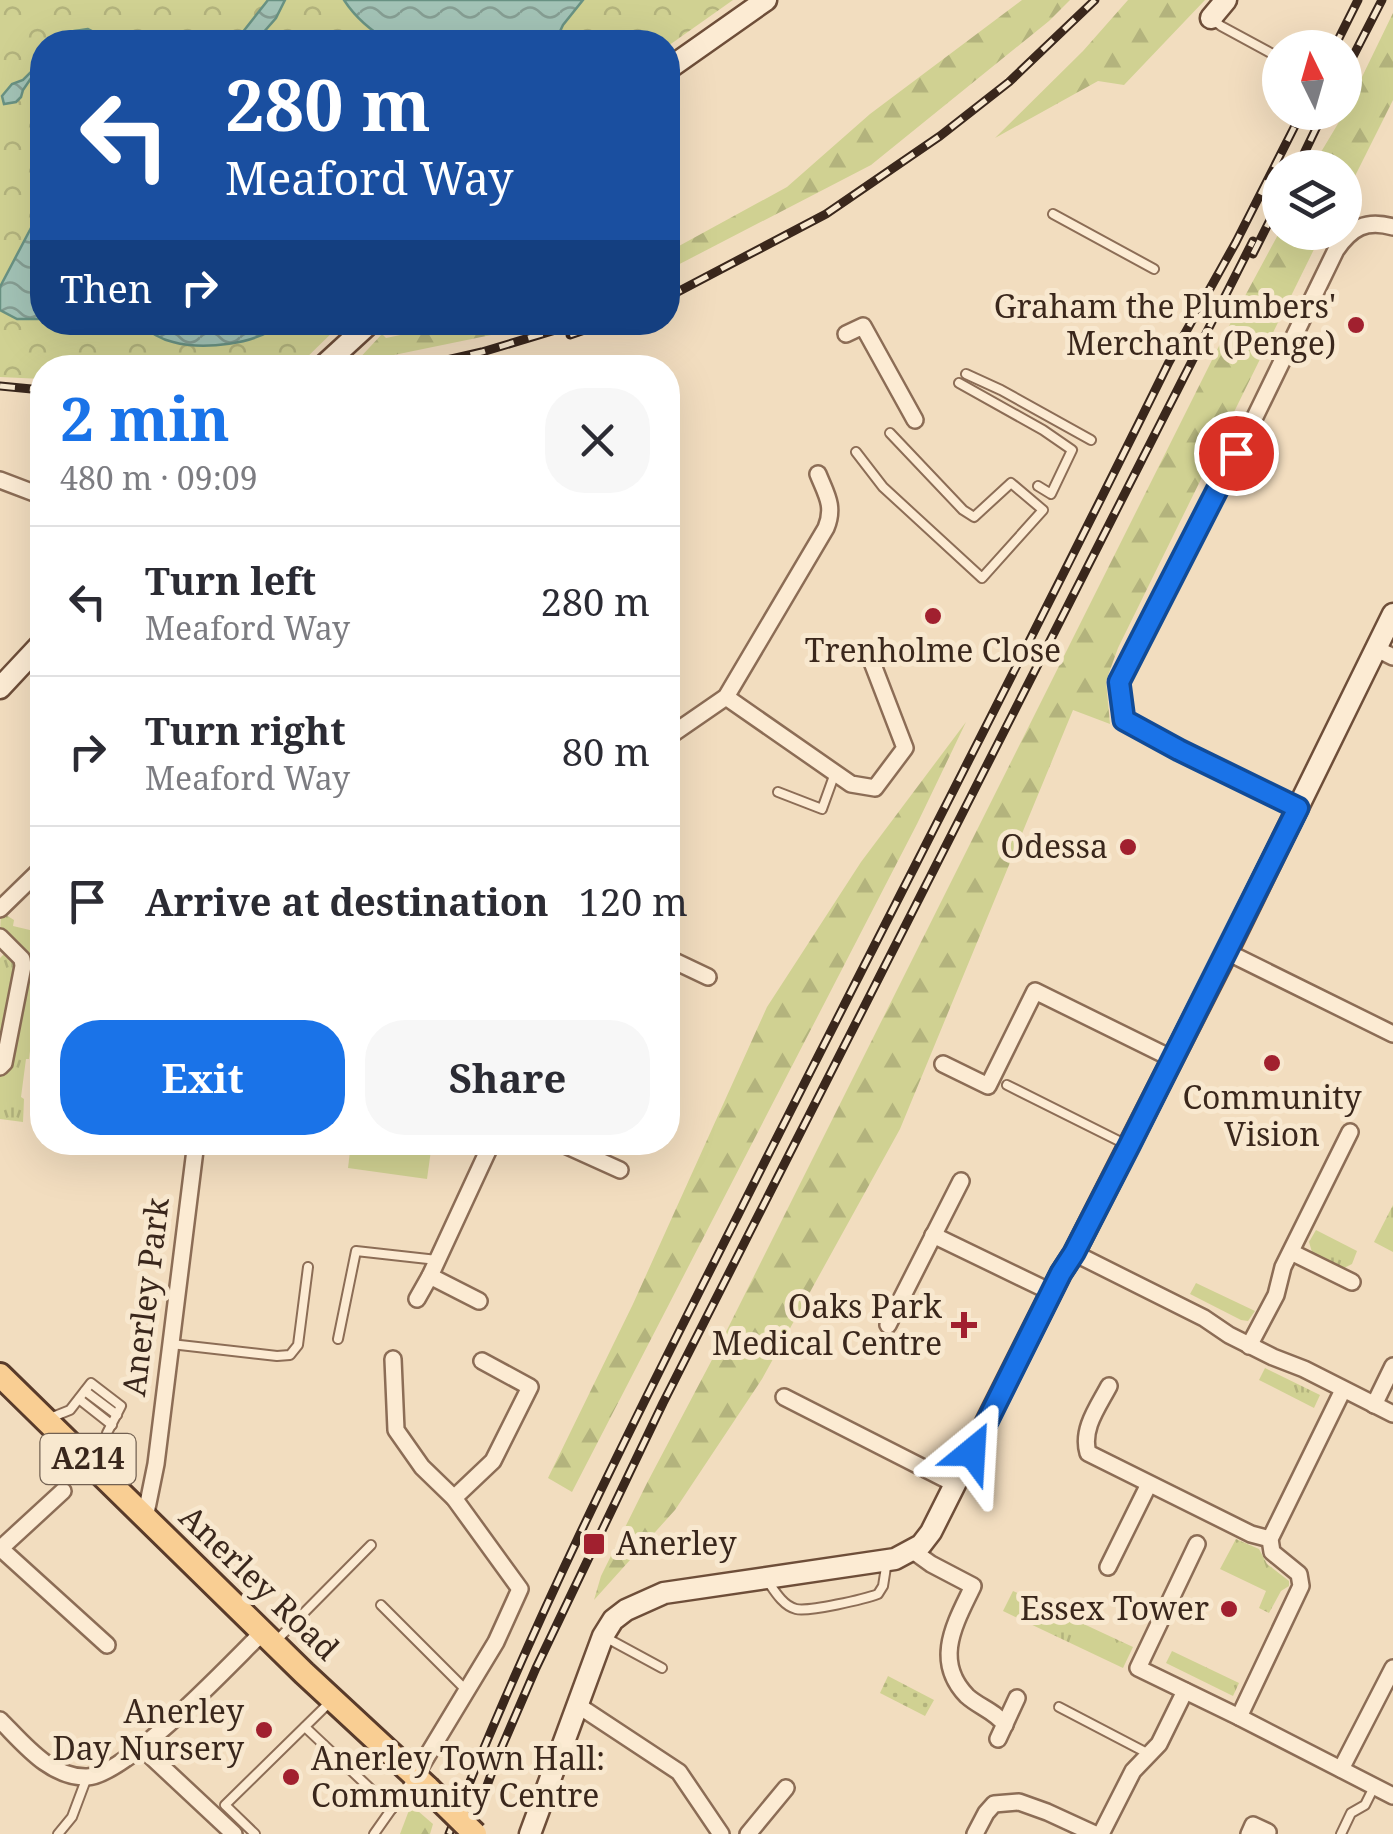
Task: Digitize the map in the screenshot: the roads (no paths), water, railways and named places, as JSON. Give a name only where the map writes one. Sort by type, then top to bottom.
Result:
[{"type":"main road","name":"Anerley Road","points":[[0,1375],[476,1834]]},
{"type":"street","points":[[680,61],[766,0]]},
{"type":"street","points":[[1210,18],[1226,0]]},
{"type":"street","points":[[1298,808],[1124,720],[1119,682],[1336,250],[1346,235],[1364,225],[1393,227]]},
{"type":"street","points":[[846,334],[864,326],[915,420]]},
{"type":"street","points":[[335,355],[357,335]]},
{"type":"street","points":[[680,728],[726,698],[826,528],[832,515],[818,474]]},
{"type":"street","points":[[0,480],[30,491]]},
{"type":"street","points":[[530,1834],[603,1636],[613,1620],[626,1610],[664,1594],[887,1561],[912,1551],[931,1532],[1298,808],[1385,653],[1393,614]]},
{"type":"street","points":[[4,677],[30,654]]},
{"type":"street","points":[[726,698],[852,784],[875,788],[905,748],[870,658]]},
{"type":"street","points":[[0,909],[30,880]]},
{"type":"street","points":[[0,937],[22,959],[23,966],[4,1064],[0,1067]]},
{"type":"street","points":[[1227,952],[1393,1034]]},
{"type":"street","points":[[680,963],[708,976]]},
{"type":"street","points":[[944,1064],[988,1086],[1035,992],[1172,1059]]},
{"type":"street","points":[[1250,1346],[1276,1295],[1283,1267],[1350,1132]]},
{"type":"street","name":"Anerley Park","points":[[144,1518],[156,1464],[194,1155]]},
{"type":"street","points":[[417,1298],[486,1155]]},
{"type":"street","points":[[587,1155],[620,1170]]},
{"type":"street","points":[[888,1325],[960,1180]]},
{"type":"street","points":[[933,1235],[1051,1292]]},
{"type":"street","points":[[1291,1252],[1352,1282]]},
{"type":"street","points":[[1074,1253],[1204,1318],[1228,1335],[1393,1414]]},
{"type":"street","points":[[434,1268],[480,1301]]},
{"type":"street","points":[[394,1359],[396,1430],[422,1467],[454,1498],[520,1589],[421,1782]]},
{"type":"street","points":[[454,1498],[493,1460],[530,1387],[482,1360]]},
{"type":"street","points":[[1374,1404],[1393,1366]]},
{"type":"street","points":[[1109,1386],[1087,1430],[1084,1440],[1088,1454],[1251,1534],[1271,1546],[1299,1574],[1301,1586],[1239,1716]]},
{"type":"street","points":[[1271,1546],[1344,1390]]},
{"type":"street","points":[[784,1397],[956,1484]]},
{"type":"street","points":[[1108,1568],[1150,1484]]},
{"type":"street","points":[[63,1491],[0,1548],[106,1645]]},
{"type":"street","points":[[1198,1544],[1138,1668],[1393,1796]]},
{"type":"street","points":[[912,1551],[973,1586],[952,1628],[949,1643],[956,1682],[969,1698],[999,1717],[1001,1732],[1018,1698]]},
{"type":"street","points":[[1,1721],[46,1764],[87,1777],[101,1774],[142,1748],[269,1638]]},
{"type":"street","points":[[1342,1770],[1393,1668]]},
{"type":"street","points":[[975,1834],[994,1804],[1019,1802],[1098,1834],[1132,1770],[1160,1744],[1186,1692]]},
{"type":"street","points":[[579,1706],[679,1772],[721,1834]]},
{"type":"street","points":[[142,1748],[234,1834]]},
{"type":"street","points":[[748,1834],[786,1788]]},
{"type":"street","points":[[1249,1834],[1253,1825],[1268,1832]]},
{"type":"lane","points":[[1210,18],[1262,48]]},
{"type":"lane","points":[[1053,214],[1154,268]]},
{"type":"lane","points":[[966,374],[1091,440]]},
{"type":"lane","points":[[959,383],[1072,450],[1050,494],[1038,486]]},
{"type":"lane","points":[[856,452],[883,487],[982,578],[1043,510],[1011,483],[974,517],[890,434]]},
{"type":"lane","points":[[778,792],[822,809],[835,773]]},
{"type":"lane","points":[[1007,1086],[1129,1146]]},
{"type":"lane","points":[[338,1339],[356,1251],[434,1268]]},
{"type":"lane","points":[[172,1344],[290,1355],[298,1346],[308,1267]]},
{"type":"lane","points":[[46,1419],[70,1410],[91,1384],[122,1406],[107,1434],[102,1473]]},
{"type":"lane","points":[[82,1395],[112,1426]]},
{"type":"lane","points":[[269,1638],[371,1546]]},
{"type":"lane","points":[[766,1580],[780,1599],[796,1609],[860,1601],[878,1594],[887,1561]]},
{"type":"lane","points":[[382,1605],[466,1690]]},
{"type":"lane","points":[[603,1636],[662,1668]]},
{"type":"lane","points":[[254,1834],[225,1805],[333,1699]]},
{"type":"lane","points":[[1059,1707],[1149,1754]]},
{"type":"lane","points":[[304,1727],[392,1809]]},
{"type":"lane","points":[[58,1834],[68,1824],[87,1777]]},
{"type":"lane","points":[[374,1834],[392,1809],[421,1782]]},
{"type":"lane","points":[[1341,1834],[1351,1812],[1365,1804],[1374,1787]]},
{"type":"water","points":[[268,0],[285,0],[266,30],[244,30]]},
{"type":"water","points":[[344,0],[583,0],[561,30],[372,30]]},
{"type":"water","points":[[30,73],[21,97],[4,104],[2,96],[12,84]]},
{"type":"water","points":[[30,230],[30,319],[17,319],[0,310],[0,287]]},
{"type":"water","points":[[156,335],[260,335],[229,344],[199,346]]},
{"type":"railway","points":[[680,291],[826,214],[940,136],[1009,82],[1095,0]]},
{"type":"railway","points":[[1343,30],[1358,0]]},
{"type":"railway","points":[[1362,39],[1382,0]]},
{"type":"railway","points":[[449,1834],[550,1599],[661,1368],[1169,362],[1293,130]]},
{"type":"railway","points":[[1306,150],[1315,130]]},
{"type":"railway","points":[[1253,254],[1262,236]]},
{"type":"railway","points":[[469,1834],[536,1668],[663,1403],[1253,241]]},
{"type":"railway","points":[[469,355],[539,335]]},
{"type":"railway","points":[[0,386],[30,389]]},
{"type":"place","name":"Graham the Plumbers' Merchant (Penge)","points":[[1356,325]]},
{"type":"place","name":"Trenholme Close","points":[[933,616]]},
{"type":"place","name":"Odessa","points":[[1128,847]]},
{"type":"place","name":"Community Vision","points":[[1272,1063]]},
{"type":"place","name":"Oaks Park Medical Centre","points":[[964,1325]]},
{"type":"place","name":"Anerley","points":[[594,1544]]},
{"type":"place","name":"Essex Tower","points":[[1229,1609]]},
{"type":"place","name":"Anerley Day Nursery","points":[[264,1730]]},
{"type":"place","name":"Anerley Town Hall: Community Centre","points":[[291,1777]]}]
